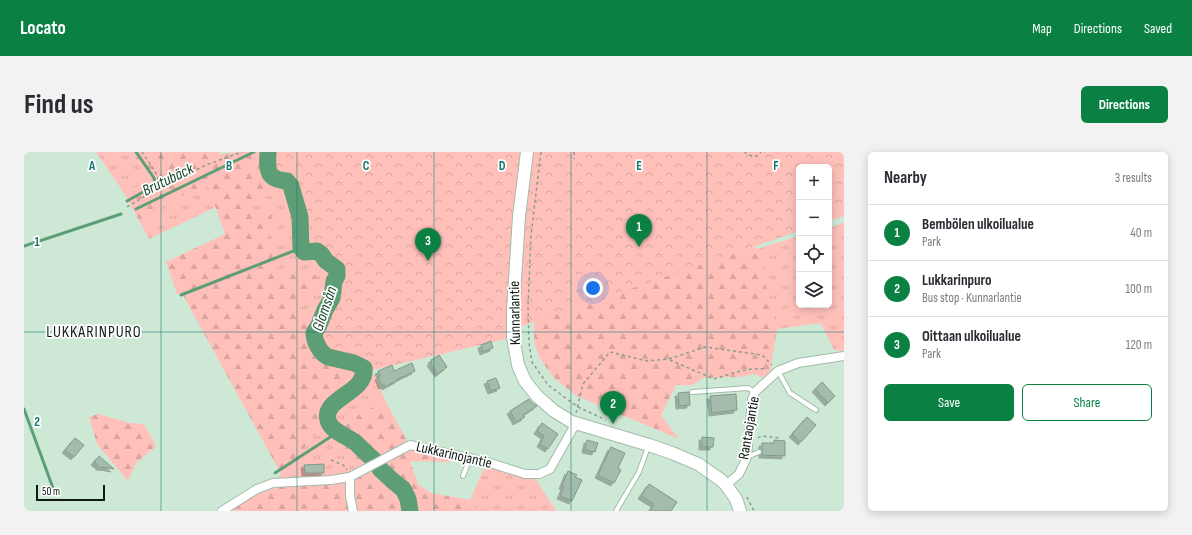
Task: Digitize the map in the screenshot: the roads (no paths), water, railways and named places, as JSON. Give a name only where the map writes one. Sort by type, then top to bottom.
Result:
[{"type":"main road","name":"Kunnarlantie","points":[[527,152],[519,217],[512,310],[514,344],[518,365],[525,381],[537,396],[554,411],[576,423],[649,445],[698,464],[726,485],[736,499],[740,511]]},
{"type":"street","name":"Rantaojantie","points":[[726,485],[739,474],[747,457],[752,399],[755,392],[778,371],[798,363],[844,356]]},
{"type":"street","name":"Lukkarinojantie","points":[[222,511],[257,490],[273,483],[331,480],[350,477],[410,445],[487,462],[525,474],[539,474],[550,469],[576,423]]},
{"type":"street","points":[[350,477],[350,496],[353,511]]},
{"type":"lane","points":[[778,371],[790,392],[816,410]]},
{"type":"lane","points":[[692,392],[748,388],[755,392]]},
{"type":"lane","points":[[616,511],[639,472],[649,445]]},
{"type":"lane","points":[[747,457],[760,452]]},
{"type":"lane","points":[[463,476],[471,458]]},
{"type":"waterway","name":"Brutubäck","points":[[127,201],[152,187],[155,183],[154,178],[136,152]]},
{"type":"waterway","name":"Brutubäck","points":[[136,209],[254,152]]},
{"type":"waterway","name":"Glomsån","points":[[268,152],[268,169],[271,176],[287,181],[291,186],[300,217],[301,248],[304,252],[317,251],[326,261],[337,269],[332,298],[314,333],[316,343],[322,353],[328,357],[354,363],[364,368],[363,377],[359,384],[338,400],[328,412],[329,424],[356,443],[374,460]]},
{"type":"waterway","name":"Brutubäck","points":[[24,246],[121,214]]},
{"type":"waterway","points":[[181,295],[301,248]]},
{"type":"waterway","points":[[24,409],[53,488]]},
{"type":"waterway","points":[[275,473],[338,432]]},
{"type":"waterway","points":[[380,469],[403,489],[408,499],[410,511]]},
{"type":"place","name":"Bembölen ulkoilualue","points":[[639,247]]},
{"type":"place","name":"Oittaan ulkoilualue","points":[[428,261]]},
{"type":"place","name":"Lukkarinpuro","points":[[613,424]]},
{"type":"district","name":"LUKKARINPURO","points":[[94,332]]}]
